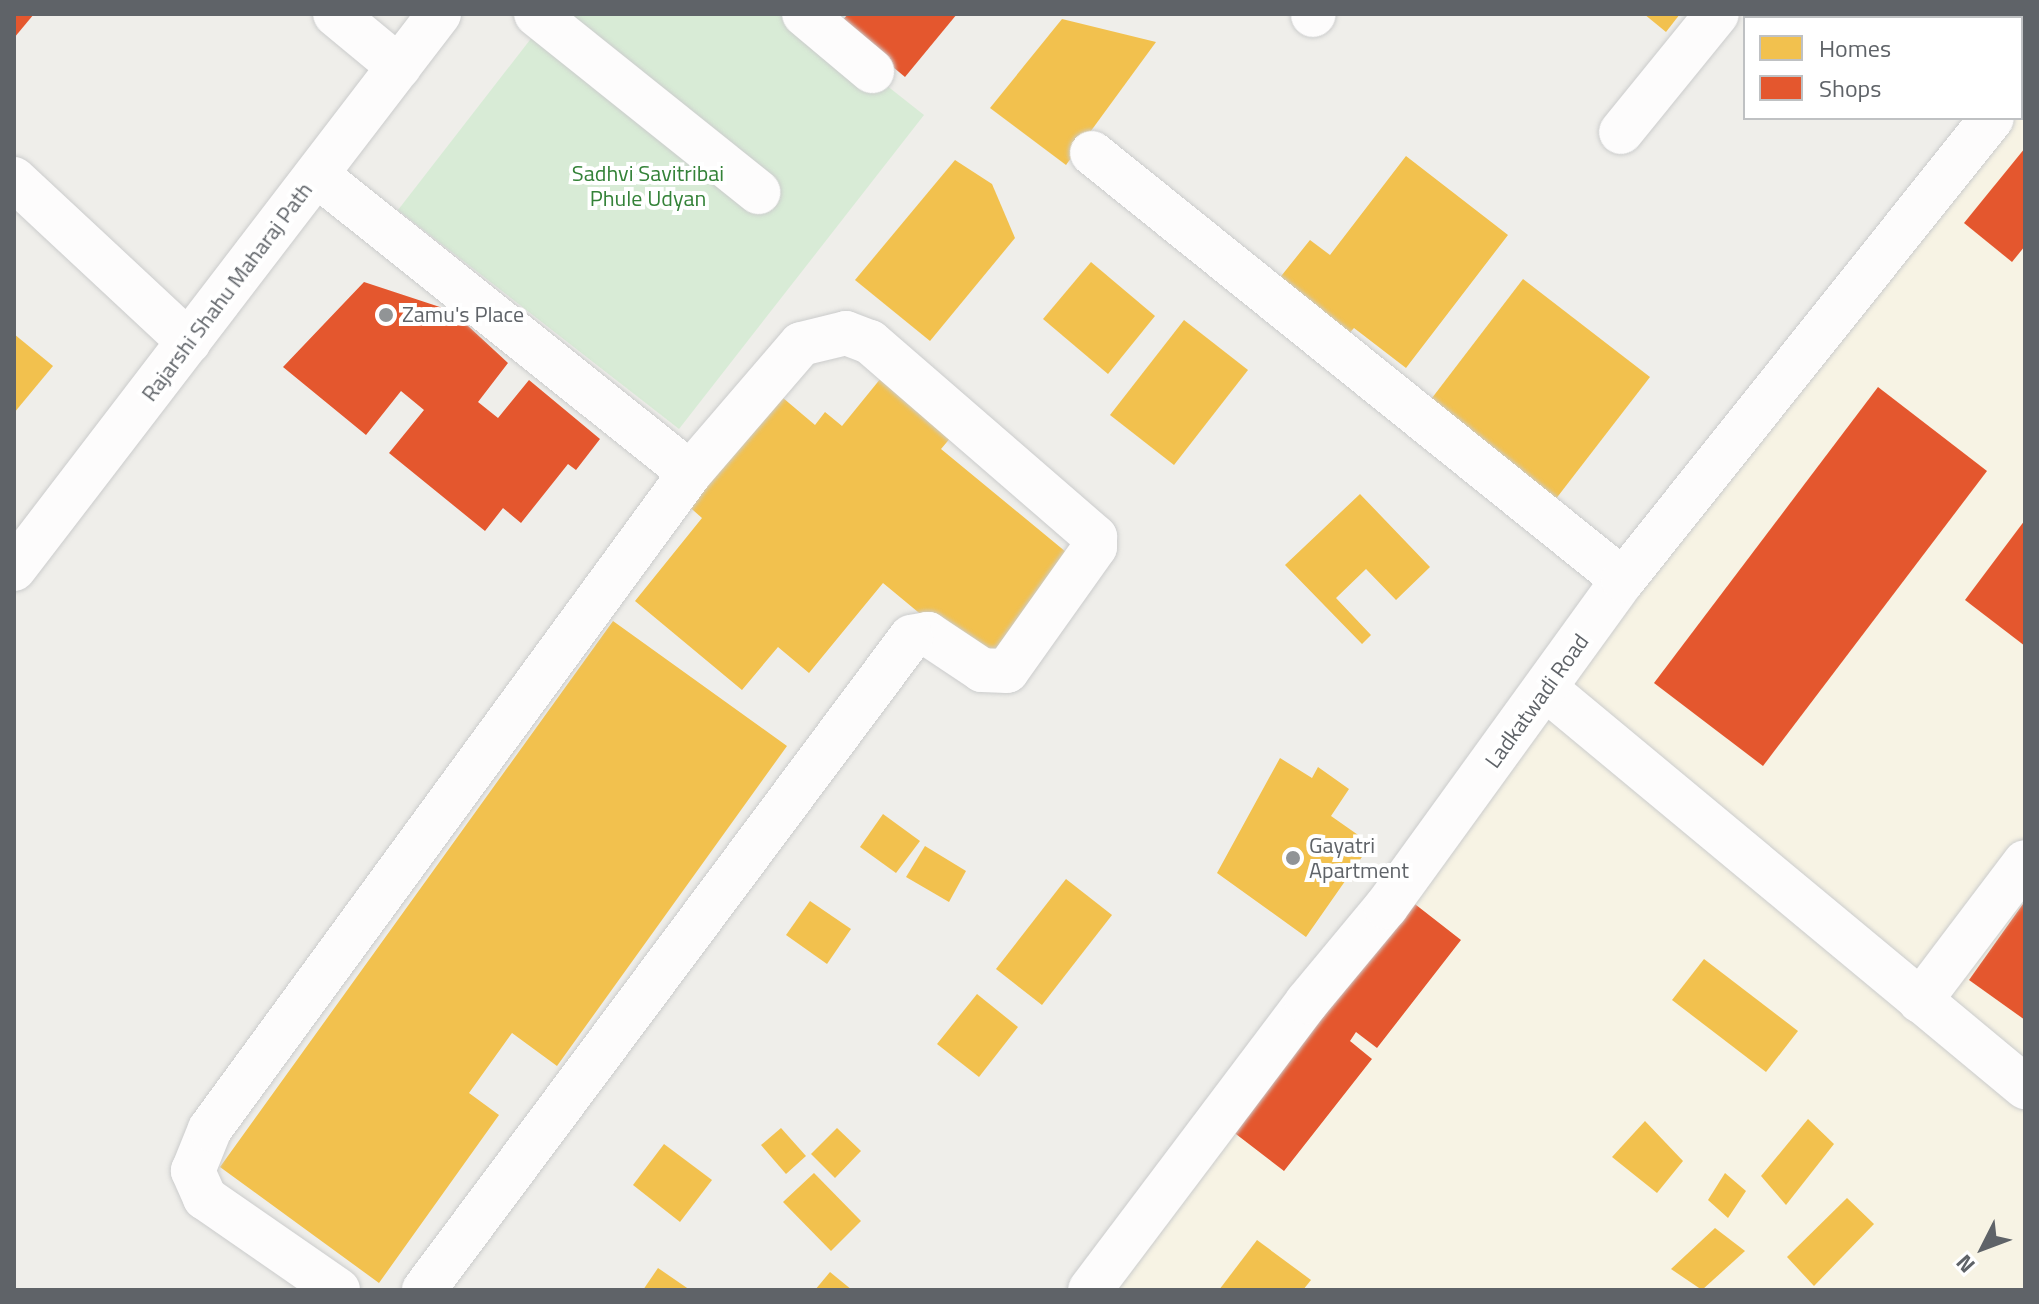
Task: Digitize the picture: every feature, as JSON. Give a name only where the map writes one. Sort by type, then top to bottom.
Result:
[{"type":"street","points":[[335,14],[399,67]]},
{"type":"street","name":"Rajarshi Shahu Maharaj Path","points":[[14,569],[439,14]]},
{"type":"street","points":[[536,14],[758,192]]},
{"type":"street","points":[[804,14],[872,71]]},
{"type":"street","points":[[1621,132],[1717,14]]},
{"type":"street","name":"Ladkatwadi Road","points":[[1090,1290],[1546,689],[1623,580],[1990,120]]},
{"type":"street","points":[[1092,153],[1623,580]]},
{"type":"street","points":[[317,175],[685,469]]},
{"type":"street","points":[[14,179],[189,342]]},
{"type":"street","points":[[338,1290],[205,1198],[193,1171],[210,1129],[685,469],[801,344],[846,333],[870,342],[1096,543],[1007,671],[982,670],[928,634],[911,637],[424,1290]]},
{"type":"street","points":[[1546,689],[2025,1087]]},
{"type":"street","points":[[1920,1001],[2025,862]]},
{"type":"shaded area","points":[[2025,70],[2025,1290],[1075,1290],[1987,120],[2023,120]]},
{"type":"green space","name":"Sadhvi Savitribai Phule Udyan","points":[[550,14],[796,14],[924,115],[679,429],[398,210]]},
{"type":"building: Homes","points":[[1644,14],[1680,14],[1666,32]]},
{"type":"building: Homes","points":[[1062,19],[1156,42],[1066,165],[990,108]]},
{"type":"building: Homes","points":[[1406,156],[1508,235],[1406,368],[1354,328],[1344,339],[1274,285],[1310,240],[1330,255]]},
{"type":"building: Homes","points":[[955,160],[992,184],[1015,238],[930,341],[855,280]]},
{"type":"building: Homes","points":[[1091,262],[1155,316],[1108,374],[1043,319]]},
{"type":"building: Homes","points":[[1523,279],[1650,377],[1545,513],[1419,415]]},
{"type":"building: Homes","points":[[1184,320],[1248,370],[1174,465],[1110,415]]},
{"type":"building: Homes","points":[[14,334],[53,366],[14,413]]},
{"type":"building: Homes","points":[[881,378],[952,436],[941,449],[1072,557],[982,665],[883,583],[809,673],[778,647],[742,690],[635,601],[702,518],[685,503],[776,392],[815,425],[825,412],[842,426]]},
{"type":"building: Homes","points":[[1360,494],[1430,567],[1396,600],[1366,569],[1336,598],[1371,635],[1362,644],[1285,565]]},
{"type":"building: Homes","points":[[613,621],[787,746],[557,1066],[512,1033],[469,1093],[499,1115],[379,1283],[220,1167]]},
{"type":"building: Homes","name":"Gayatri Apartment","points":[[1280,758],[1312,778],[1318,767],[1349,789],[1331,816],[1371,844],[1306,937],[1217,873]]},
{"type":"building: Homes","points":[[883,814],[920,841],[896,873],[860,847]]},
{"type":"building: Homes","points":[[925,846],[966,871],[949,902],[906,877]]},
{"type":"building: Homes","points":[[1066,879],[1112,915],[1042,1005],[996,969]]},
{"type":"building: Homes","points":[[810,901],[851,929],[827,964],[786,935]]},
{"type":"building: Homes","points":[[1704,959],[1798,1031],[1766,1072],[1672,1000]]},
{"type":"building: Homes","points":[[977,994],[1018,1027],[979,1077],[937,1044]]},
{"type":"building: Homes","points":[[1808,1119],[1834,1144],[1786,1205],[1761,1176]]},
{"type":"building: Homes","points":[[1645,1121],[1683,1161],[1657,1193],[1612,1157]]},
{"type":"building: Homes","points":[[781,1128],[806,1156],[786,1174],[761,1145]]},
{"type":"building: Homes","points":[[837,1128],[861,1151],[835,1178],[811,1154]]},
{"type":"building: Homes","points":[[664,1144],[712,1180],[680,1222],[633,1185]]},
{"type":"building: Homes","points":[[814,1173],[861,1221],[831,1251],[783,1202]]},
{"type":"building: Homes","points":[[1725,1173],[1746,1191],[1728,1218],[1708,1200]]},
{"type":"building: Homes","points":[[1847,1198],[1874,1224],[1814,1286],[1787,1257]]},
{"type":"building: Homes","points":[[1715,1228],[1745,1251],[1702,1290],[1671,1269]]},
{"type":"building: Homes","points":[[1257,1240],[1311,1280],[1303,1290],[1219,1290]]},
{"type":"building: Homes","points":[[658,1268],[690,1290],[643,1290]]},
{"type":"building: Homes","points":[[830,1272],[852,1290],[815,1290]]},
{"type":"building: Shops","points":[[14,14],[34,14],[14,38]]},
{"type":"building: Shops","points":[[848,14],[957,14],[905,77],[840,23]]},
{"type":"building: Shops","points":[[2025,148],[2025,246],[2012,262],[1964,223]]},
{"type":"building: Shops","points":[[364,282],[452,311],[508,363],[478,402],[498,418],[529,380],[600,439],[576,470],[568,464],[521,523],[503,508],[485,531],[389,453],[424,410],[401,391],[366,435],[283,367]]},
{"type":"building: Shops","points":[[1878,387],[1987,471],[1763,766],[1654,683]]},
{"type":"building: Shops","points":[[2025,520],[2025,646],[1965,600]]},
{"type":"building: Shops","points":[[1411,901],[1461,940],[1377,1048],[1356,1032],[1350,1041],[1372,1059],[1284,1171],[1232,1131]]},
{"type":"building: Shops","points":[[2025,901],[2025,1020],[1969,980]]},
{"type":"place","name":"Zamu's Place","points":[[386,315]]},
{"type":"place","name":"Gayatri Apartment","points":[[1293,858]]}]
